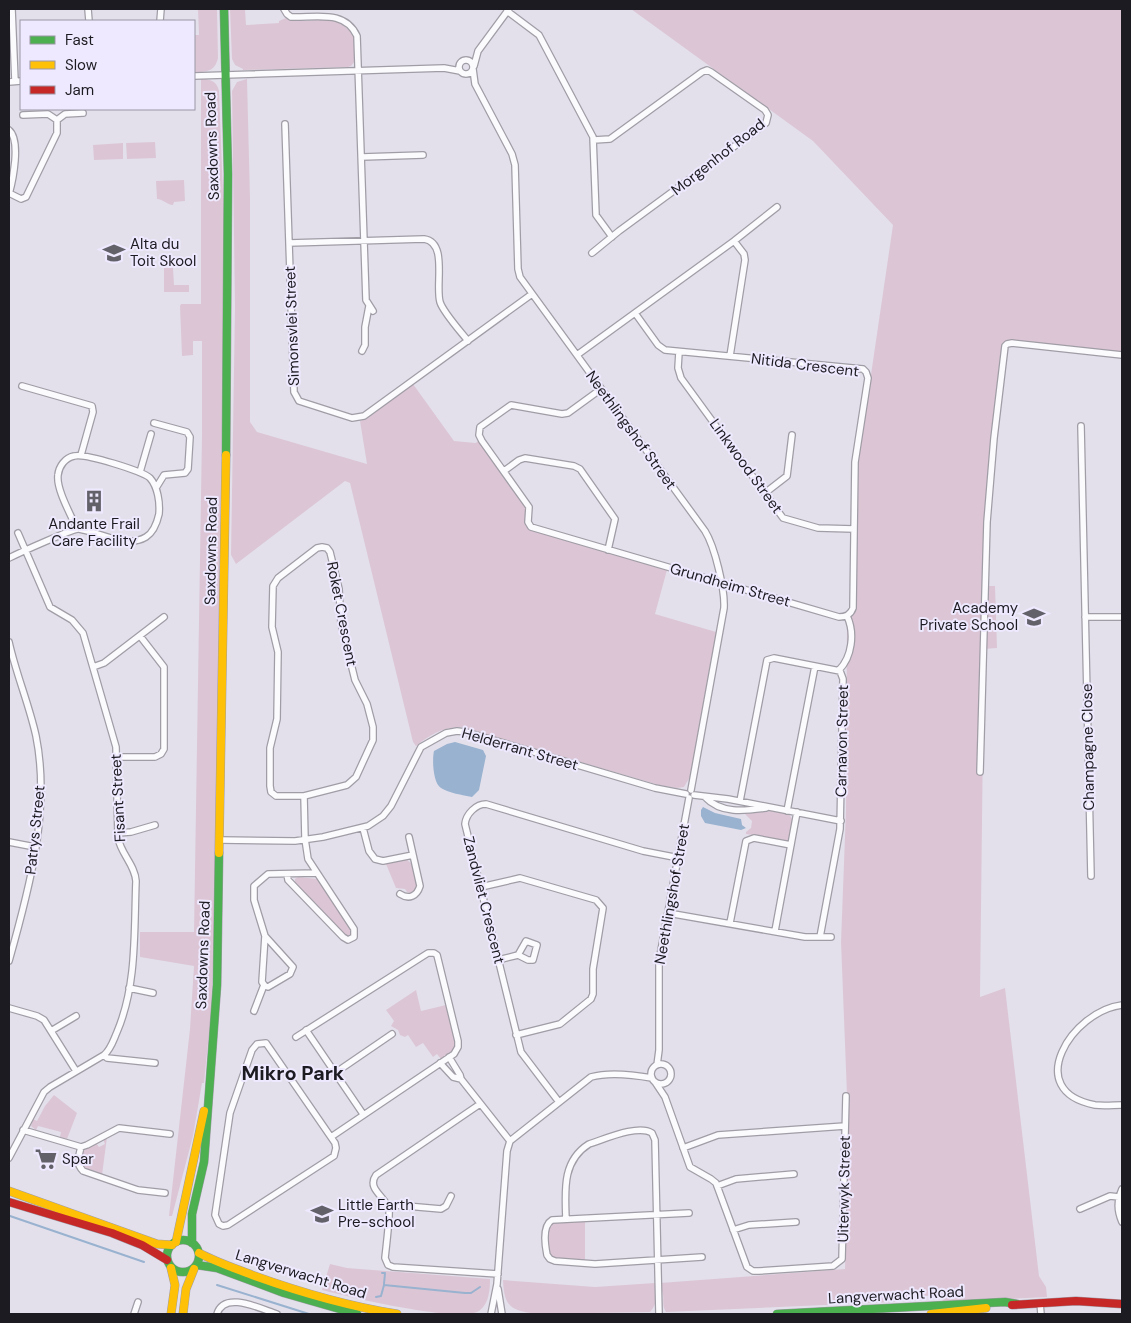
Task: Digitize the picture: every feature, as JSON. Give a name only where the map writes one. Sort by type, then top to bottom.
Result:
[{"type":"street","points":[[12,9],[15,81]]},
{"type":"street","name":"Saxdowns Road","points":[[192,1243],[192,1214],[204,1162],[217,985],[228,332],[228,174],[224,75],[224,9]]},
{"type":"street","points":[[284,9],[291,17],[335,17],[353,29],[358,39],[366,300],[371,309],[365,327],[365,345],[362,351]]},
{"type":"street","points":[[195,76],[444,68],[469,74],[478,51],[508,10],[539,35],[594,140],[596,215],[612,237]]},
{"type":"street","points":[[444,68],[462,61],[478,51]]},
{"type":"street","points":[[462,61],[472,62],[475,84]]},
{"type":"street","points":[[462,61],[458,68],[461,73],[475,84]]},
{"type":"street","name":"Morgenhof Road","points":[[592,253],[766,123],[768,115],[765,110],[707,70],[610,139],[594,140]]},
{"type":"street","name":"Neethlingshof Street","points":[[475,84],[513,159],[518,271],[521,280],[710,538],[724,594],[724,608],[659,966],[659,1050],[655,1067]]},
{"type":"street","points":[[57,120],[65,114],[83,113]]},
{"type":"street","points":[[23,115],[48,114],[57,120]]},
{"type":"street","points":[[9,130],[13,135],[15,143],[15,158],[9,194],[21,199],[27,196],[57,133],[57,120]]},
{"type":"street","name":"Simonsvlei Street","points":[[285,124],[294,392],[301,403],[352,418],[361,417],[532,294]]},
{"type":"street","points":[[362,157],[423,155]]},
{"type":"street","points":[[577,355],[777,208]]},
{"type":"street","points":[[289,243],[424,238],[434,242],[438,249],[440,303],[468,341]]},
{"type":"street","points":[[730,356],[745,260],[744,254],[734,241]]},
{"type":"street","name":"Nitida Crescent","points":[[635,313],[660,347],[665,350],[863,369],[868,378],[855,462],[854,528]]},
{"type":"street","points":[[980,772],[987,522],[994,438],[1005,346],[1010,343],[1122,355]]},
{"type":"street","name":"Linkwood Street","points":[[679,352],[678,368],[681,378],[785,519],[818,528],[854,528]]},
{"type":"street","points":[[22,386],[92,406],[93,412],[80,455]]},
{"type":"street","points":[[601,389],[568,413],[562,414],[513,404],[507,406],[483,424],[479,429],[479,438],[504,471],[525,458],[574,466],[580,469],[615,519],[608,550]]},
{"type":"street","points":[[154,423],[187,432],[190,437],[188,469],[185,473],[164,475],[156,488]]},
{"type":"street","name":"Champagne Close","points":[[1081,426],[1091,876]]},
{"type":"street","points":[[140,472],[151,434]]},
{"type":"street","points":[[765,493],[788,476],[792,435]]},
{"type":"street","points":[[9,558],[77,528],[119,540],[136,540],[145,537],[154,528],[158,516],[156,488],[149,478],[140,472],[80,455],[73,456],[65,461],[57,477],[77,528]]},
{"type":"street","name":"Grundheim Street","points":[[504,471],[530,507],[528,524],[533,528],[839,617],[848,616]]},
{"type":"street","points":[[838,670],[844,665],[849,655],[851,624],[848,616],[853,608],[854,528]]},
{"type":"street","name":"Fisant Street","points":[[9,1159],[44,1092],[104,1055],[111,1048],[122,1021],[129,988],[134,948],[135,875],[120,848],[118,833],[117,757],[112,732],[80,629],[72,620],[50,607],[18,533]]},
{"type":"street","name":"Roket Crescent","points":[[322,547],[327,548],[330,552],[339,589],[341,623],[355,680],[365,699],[374,736],[352,782],[344,786],[304,796],[276,796],[270,789],[270,748],[277,719],[278,652],[272,627],[273,589],[278,578],[317,548],[322,547]]},
{"type":"street","points":[[93,667],[104,663],[164,617]]},
{"type":"street","points":[[1086,617],[1122,618]]},
{"type":"street","points":[[117,757],[157,757],[164,749],[164,669],[161,662],[140,636]]},
{"type":"street","name":"Patrys Street","points":[[9,642],[10,654],[31,714],[40,764],[41,796],[26,899],[12,937],[9,961]]},
{"type":"street","name":"Carnavon Street","points":[[740,801],[766,662],[769,658],[838,670],[842,673],[840,820],[820,937]]},
{"type":"street","points":[[788,810],[815,666]]},
{"type":"street","name":"Helderrant Street","points":[[220,840],[289,841],[363,828],[378,820],[387,811],[421,747],[440,735],[451,731],[466,732],[655,788],[740,801],[772,808]]},
{"type":"street","points":[[287,874],[288,880],[346,940],[350,940],[355,935],[355,931],[308,859],[305,839],[304,796]]},
{"type":"street","points":[[705,797],[715,806],[742,812],[772,808],[840,820]]},
{"type":"street","points":[[715,806],[717,798]]},
{"type":"street","name":"Zandvliet Crescent","points":[[559,1102],[522,1055],[465,822],[468,815],[482,804],[643,851],[678,858]]},
{"type":"street","points":[[775,931],[797,812]]},
{"type":"street","points":[[118,833],[144,829],[155,825]]},
{"type":"street","points":[[363,828],[369,850],[378,861],[413,854]]},
{"type":"street","points":[[400,894],[405,897],[411,897],[416,894],[420,883],[409,837]]},
{"type":"street","points":[[730,924],[746,841],[754,838],[791,845]]},
{"type":"street","points":[[9,842],[35,847]]},
{"type":"street","points":[[254,1011],[264,985],[262,981],[265,936],[254,900],[254,884],[268,874],[317,873]]},
{"type":"street","points":[[481,887],[522,878],[596,900],[601,903],[603,908],[592,972],[593,994],[591,999],[560,1024],[516,1035]]},
{"type":"street","points":[[668,913],[806,937],[831,937]]},
{"type":"street","points":[[264,985],[270,987],[290,974],[293,969],[291,964],[265,936]]},
{"type":"street","points":[[296,1037],[428,953],[432,952],[438,957],[458,1041],[457,1050],[331,1137]]},
{"type":"street","points":[[498,960],[518,955]]},
{"type":"street","points":[[129,988],[153,993]]},
{"type":"street","points":[[1122,1005],[1097,1012],[1077,1028],[1061,1056],[1057,1072],[1061,1087],[1073,1097],[1098,1106],[1122,1105]]},
{"type":"street","points":[[9,1008],[40,1017],[76,1071]]},
{"type":"street","points":[[51,1031],[76,1016]]},
{"type":"street","points":[[306,1030],[363,1114]]},
{"type":"street","points":[[336,1073],[392,1034]]},
{"type":"street","points":[[266,1043],[271,1048],[331,1137],[336,1145],[334,1156],[228,1225],[224,1226],[216,1220],[216,1204],[230,1113],[252,1050],[256,1044],[266,1043]]},
{"type":"street","name":"Neethlingshof Street","points":[[659,1050],[667,1066]]},
{"type":"street","points":[[104,1055],[107,1058],[155,1063]]},
{"type":"street","points":[[449,1057],[461,1079],[510,1141]]},
{"type":"street","points":[[440,1063],[453,1078],[461,1079]]},
{"type":"street","points":[[635,1075],[655,1067],[667,1066],[670,1073],[665,1098]]},
{"type":"street","points":[[655,1067],[653,1080],[665,1098],[690,1167],[713,1180],[717,1186],[736,1179],[794,1174]]},
{"type":"street","points":[[491,1314],[497,1284],[507,1148],[510,1141],[594,1076],[635,1075],[664,1083],[668,1081]]},
{"type":"street","name":"Saxdowns Road","points":[[174,1243],[208,1092]]},
{"type":"street","name":"Uiterwyk Street","points":[[717,1186],[747,1267],[753,1271],[833,1266],[840,1262],[843,1256],[846,1096]]},
{"type":"street","points":[[480,1104],[374,1176],[372,1181],[373,1187],[389,1209],[385,1260],[390,1266],[498,1274]]},
{"type":"street","points":[[683,1148],[718,1134],[845,1126]]},
{"type":"street","points":[[23,1130],[81,1146],[87,1145],[113,1130],[122,1128],[170,1134]]},
{"type":"street","points":[[566,1219],[565,1192],[567,1172],[585,1147],[633,1131],[645,1130],[652,1133],[655,1140],[659,1314]]},
{"type":"street","points":[[81,1146],[78,1166],[83,1171],[138,1190],[165,1193]]},
{"type":"street","points":[[1122,1189],[1119,1197],[1118,1212],[1122,1222]]},
{"type":"street","points":[[9,1191],[152,1242],[174,1243],[184,1240],[192,1243],[199,1253],[196,1267],[186,1289],[183,1314]]},
{"type":"street","points":[[389,1209],[395,1206],[441,1209],[446,1206],[451,1196]]},
{"type":"street","points":[[1080,1209],[1110,1196],[1119,1197]]},
{"type":"street","points":[[9,1202],[67,1219],[153,1250],[182,1273],[196,1267]]},
{"type":"street","points":[[689,1213],[554,1219],[548,1222],[546,1228],[548,1257],[555,1261],[594,1264],[702,1257]]},
{"type":"street","points":[[733,1230],[749,1225],[796,1222]]},
{"type":"street","points":[[171,1314],[176,1286],[174,1273],[169,1263],[168,1251],[174,1243]]},
{"type":"street","name":"Langverwacht Road","points":[[199,1253],[227,1266],[291,1289],[333,1301],[397,1314]]},
{"type":"street","name":"Langverwacht Road","points":[[196,1267],[217,1268],[292,1296],[357,1314]]},
{"type":"street","points":[[497,1284],[502,1314]]},
{"type":"street","name":"Langverwacht Road","points":[[777,1314],[929,1312],[1005,1302],[1017,1304],[1076,1301],[1122,1304]]},
{"type":"street","points":[[134,1314],[138,1302]]},
{"type":"street","points":[[217,1314],[225,1303],[234,1302],[277,1314]]},
{"type":"street","points":[[1040,1303],[1041,1314]]},
{"type":"shaded area","points":[[198,9],[217,9],[217,63],[212,69],[195,72],[195,35],[199,35]]},
{"type":"shaded area","points":[[230,9],[245,9],[246,25],[279,23],[279,21],[286,18],[300,21],[330,20],[337,22],[349,29],[353,35],[355,40],[355,61],[348,67],[243,70],[235,65],[232,59]]},
{"type":"shaded area","points":[[631,9],[1122,9],[1122,357],[1007,346],[990,496],[986,586],[995,586],[997,648],[984,649],[980,997],[1005,988],[1039,1276],[1046,1287],[1047,1297],[943,1302],[942,1299],[936,1297],[924,1296],[893,1302],[666,1312],[663,1304],[660,1283],[845,1269],[849,1096],[847,1095],[841,942],[846,810],[847,619],[856,609],[858,463],[893,225],[813,141]]},
{"type":"shaded area","points":[[201,79],[213,81],[219,91],[224,219],[214,938],[211,1013],[204,1083],[202,1083],[193,1136],[172,1216],[169,1216],[190,1029],[194,966],[140,957],[140,932],[194,932],[202,341],[193,341],[193,355],[182,356],[180,306],[181,304],[201,304]]},
{"type":"shaded area","points":[[247,79],[250,198],[250,422],[257,432],[367,464],[360,421],[367,418],[413,384],[454,441],[476,443],[478,441],[527,507],[525,522],[530,530],[667,570],[655,614],[716,632],[690,777],[684,787],[677,788],[659,785],[462,727],[449,728],[438,732],[416,746],[413,742],[350,483],[345,481],[236,564],[231,555],[235,307],[232,91],[237,82]]},
{"type":"shaded area","points":[[155,142],[156,158],[127,159],[126,143]]},
{"type":"shaded area","points":[[123,143],[123,159],[94,160],[93,145]]},
{"type":"shaded area","points":[[184,180],[185,201],[174,202],[173,205],[157,199],[156,181]]},
{"type":"shaded area","points":[[164,268],[173,268],[174,285],[189,285],[189,292],[164,292]]},
{"type":"shaded area","points":[[771,811],[789,814],[793,821],[787,841],[746,834],[751,828],[752,821],[745,814]]},
{"type":"shaded area","points":[[406,859],[412,864],[418,888],[412,894],[405,889],[396,888],[386,864]]},
{"type":"shaded area","points":[[298,877],[318,879],[351,930],[350,935],[346,936],[295,883],[295,879]]},
{"type":"shaded area","points":[[416,990],[421,1011],[446,1005],[455,1044],[452,1052],[441,1059],[437,1054],[433,1057],[423,1043],[416,1047],[408,1035],[405,1037],[400,1035],[398,1030],[391,1026],[394,1021],[386,1010]]},
{"type":"shaded area","points":[[54,1095],[77,1113],[67,1139],[60,1137],[61,1132],[38,1126],[36,1130],[31,1126],[33,1119],[37,1121],[45,1106]]},
{"type":"shaded area","points":[[107,1137],[102,1175],[85,1168],[82,1158],[83,1151],[96,1143],[99,1147],[105,1144],[103,1139]]},
{"type":"shaded area","points":[[585,1220],[585,1261],[554,1258],[549,1253],[548,1228],[551,1223]]},
{"type":"shaded area","points":[[330,1264],[347,1268],[490,1279],[489,1292],[485,1305],[479,1311],[467,1314],[449,1314],[403,1308],[322,1290]]},
{"type":"shaded area","points":[[503,1280],[595,1287],[655,1283],[656,1299],[650,1312],[538,1314],[522,1311],[511,1306],[505,1297]]},
{"type":"water","points":[[455,742],[483,750],[486,756],[479,790],[472,797],[444,790],[436,781],[433,765],[434,751]]},
{"type":"water","points":[[703,807],[715,813],[741,819],[742,825],[746,828],[741,830],[705,823],[701,816]]},
{"type":"waterway","points":[[10,1216],[144,1262]]},
{"type":"waterway","points":[[382,1273],[385,1273],[384,1284]]},
{"type":"waterway","points":[[217,1285],[309,1314]]},
{"type":"waterway","points":[[376,1297],[381,1296],[384,1285],[465,1293],[471,1293],[480,1287]]},
{"type":"traffic: fast","points":[[224,9],[228,174],[226,455]]},
{"type":"traffic: fast","points":[[192,1243],[192,1214],[204,1162],[217,985],[219,853]]},
{"type":"traffic: fast","points":[[183,1240],[195,1244],[199,1256],[195,1268],[183,1272],[171,1268],[167,1256],[171,1244],[183,1240]]},
{"type":"traffic: fast","points":[[197,1265],[217,1268],[284,1293],[357,1314]]},
{"type":"traffic: fast","points":[[777,1314],[1005,1302],[1017,1304]]},
{"type":"traffic: slow","points":[[219,853],[226,455]]},
{"type":"traffic: slow","points":[[176,1242],[204,1111]]},
{"type":"traffic: slow","points":[[9,1191],[157,1244],[172,1245]]},
{"type":"traffic: slow","points":[[199,1253],[252,1275],[305,1293],[342,1303],[397,1314]]},
{"type":"traffic: slow","points":[[171,1268],[175,1285],[171,1314]]},
{"type":"traffic: slow","points":[[183,1314],[186,1289],[194,1269]]},
{"type":"traffic: slow","points":[[931,1314],[986,1308]]},
{"type":"traffic: jam","points":[[9,1202],[112,1233],[142,1245],[167,1260]]},
{"type":"traffic: jam","points":[[1012,1305],[1076,1301],[1122,1304]]},
{"type":"place","name":"Alta du Toit Skool","points":[[114,253]]},
{"type":"place","name":"Andante Frail Care Facility","points":[[94,501]]},
{"type":"place","name":"Academy Private School","points":[[1034,617]]},
{"type":"place","name":"Spar","points":[[46,1159]]},
{"type":"place","name":"Little Earth Pre-school","points":[[322,1214]]},
{"type":"district","name":"Mikro Park","points":[[293,1073]]}]
